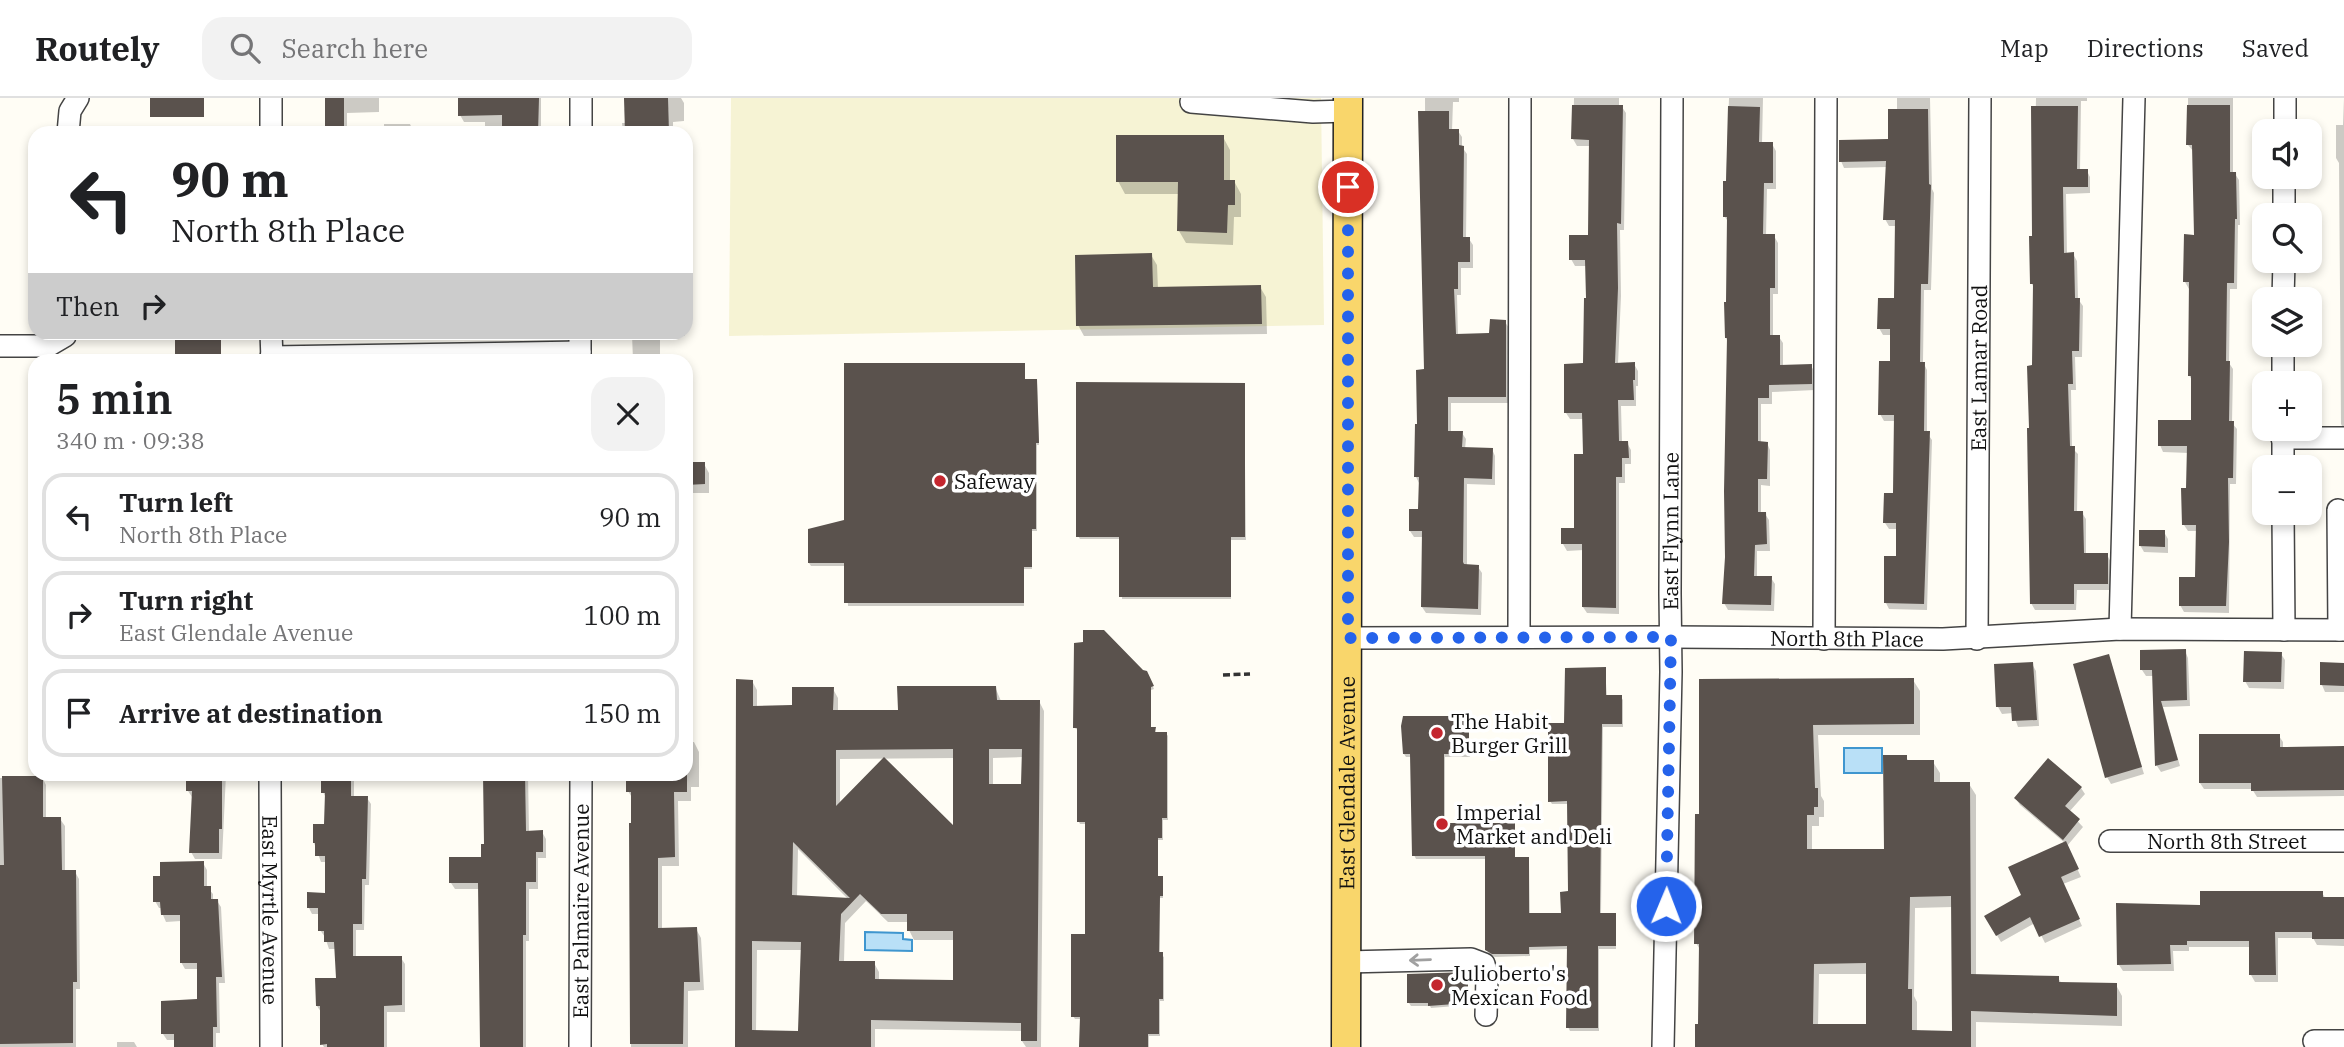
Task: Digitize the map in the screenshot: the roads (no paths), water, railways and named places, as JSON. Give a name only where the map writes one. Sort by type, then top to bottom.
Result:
[{"type":"main road","name":"East Glendale Avenue","points":[[1346,1047],[1348,105]]},
{"type":"street","points":[[68,126],[70,110],[78,98]]},
{"type":"street","points":[[271,98],[271,126]]},
{"type":"street","points":[[581,98],[581,126]]},
{"type":"street","points":[[1519,637],[1520,98]]},
{"type":"street","name":"East Flynn Lane","points":[[1663,1047],[1671,637],[1672,98]]},
{"type":"street","points":[[1824,639],[1826,98]]},
{"type":"street","name":"East Lamar Road","points":[[1977,639],[1980,98]]},
{"type":"street","points":[[2120,629],[2134,98]]},
{"type":"street","points":[[2285,98],[2285,119]]},
{"type":"street","points":[[1191,102],[1313,112],[1348,105]]},
{"type":"street","points":[[0,346],[48,346],[58,340]]},
{"type":"street","points":[[412,354],[580,348]]},
{"type":"street","points":[[2322,436],[2344,438]]},
{"type":"street","points":[[2338,510],[2342,630]]},
{"type":"street","points":[[2283,525],[2284,630]]},
{"type":"street","name":"North 8th Place","points":[[1348,638],[1977,639],[2120,629],[2342,630]]},
{"type":"street","name":"East Myrtle Avenue","points":[[271,781],[271,1047]]},
{"type":"street","name":"East Palmaire Avenue","points":[[580,1047],[581,781]]},
{"type":"street","name":"North 8th Street","points":[[2110,841],[2344,841]]},
{"type":"street","points":[[1346,962],[1471,959],[1484,964],[1488,976],[1486,1015]]},
{"type":"street","points":[[2314,1041],[2344,1041]]},
{"type":"water","points":[[1844,748],[1882,748],[1882,773],[1844,773]]},
{"type":"water","points":[[865,932],[903,933],[903,939],[912,940],[912,951],[865,950]]},
{"type":"place","name":"Safeway","points":[[940,481]]},
{"type":"place","name":"The Habit Burger Grill","points":[[1437,733]]},
{"type":"place","name":"Imperial Market and Deli","points":[[1442,824]]},
{"type":"place","name":"Julioberto's Mexican Food","points":[[1437,985]]}]
